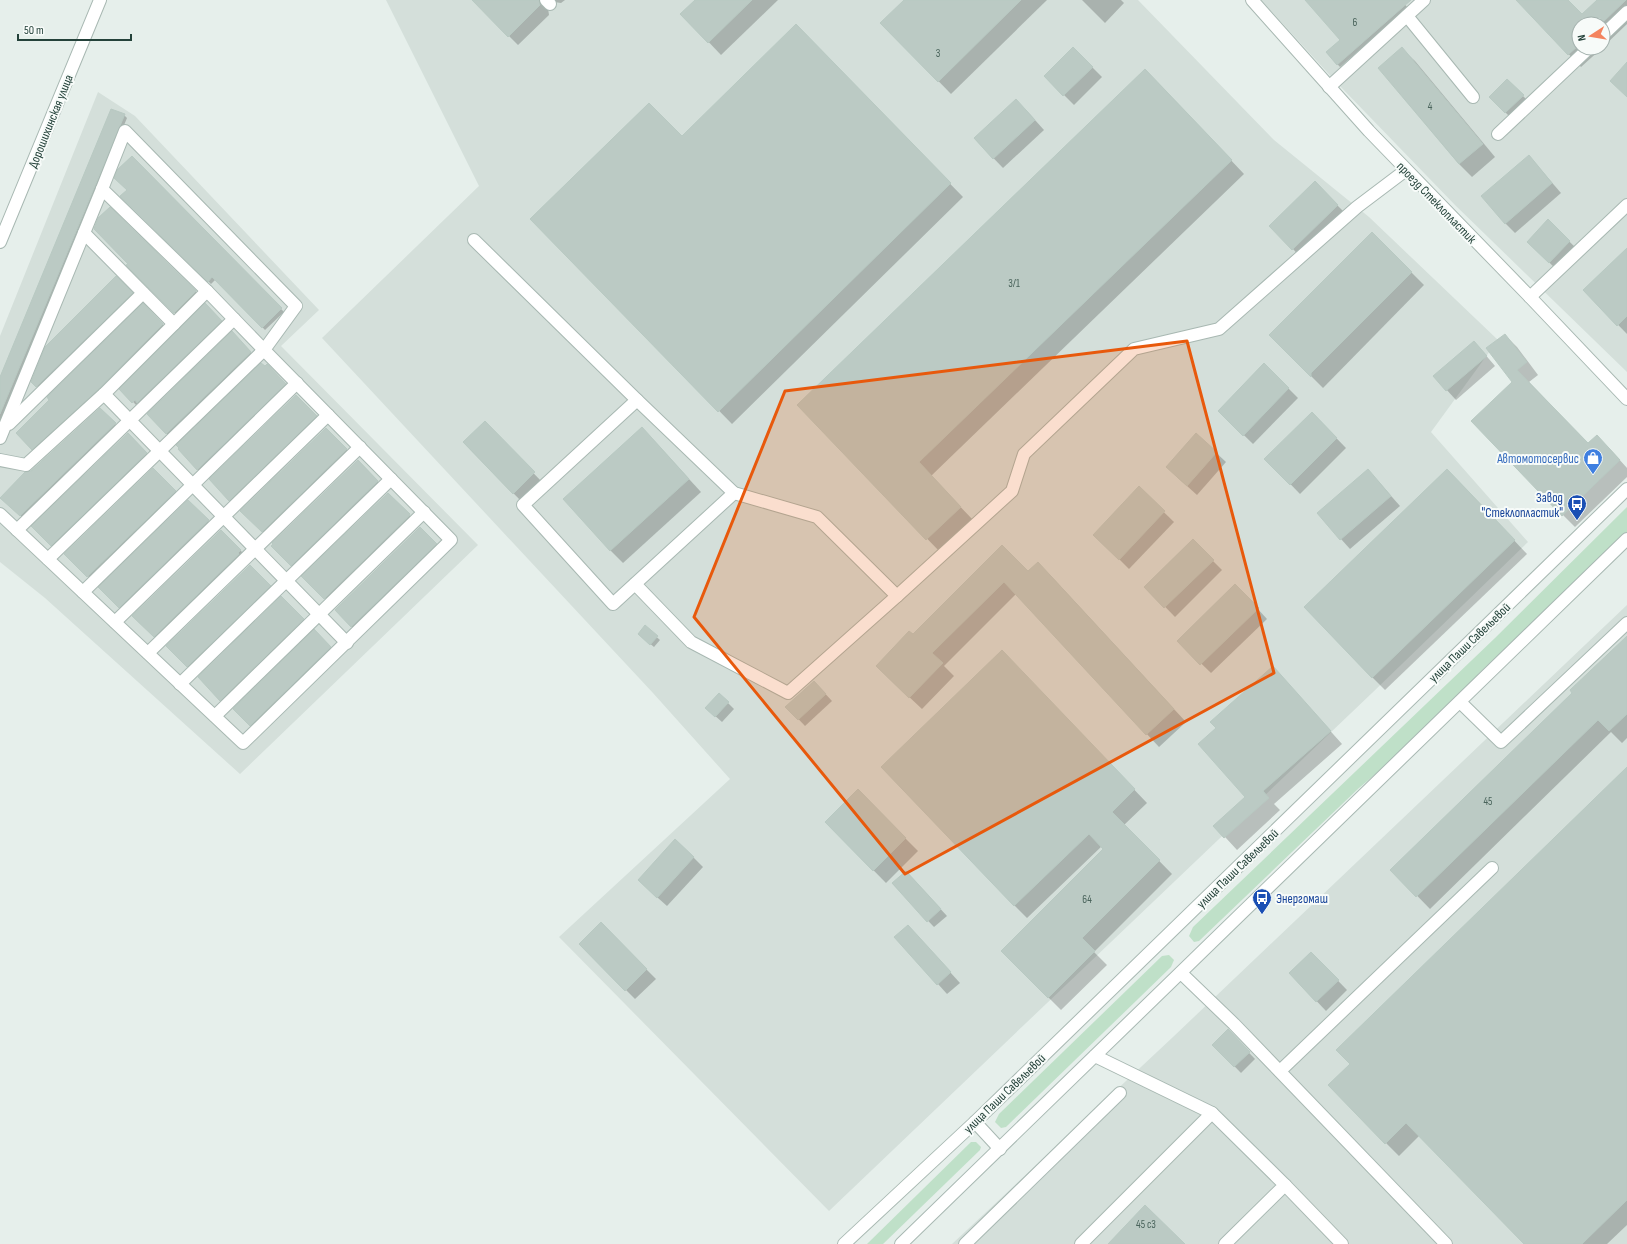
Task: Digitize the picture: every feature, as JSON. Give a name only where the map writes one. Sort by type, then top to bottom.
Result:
[{"type":"street","name":"Дорошихинская улица","points":[[0,242],[100,0]]},
{"type":"street","name":"проезд Стеклопластик","points":[[1252,0],[1369,131],[1627,399]]},
{"type":"street","points":[[1329,87],[1424,0]]},
{"type":"street","points":[[1611,27],[1627,12]]},
{"type":"street","points":[[1407,16],[1473,97]]},
{"type":"street","points":[[1498,134],[1581,56]]},
{"type":"street","points":[[3,433],[125,131],[296,306],[264,350],[48,559]]},
{"type":"street","points":[[636,584],[691,642],[788,693],[898,596],[1012,491],[1024,454],[1134,349],[1219,330],[1357,207],[1406,170]]},
{"type":"street","points":[[0,514],[243,743],[452,540],[390,479],[208,291],[102,189]]},
{"type":"street","points":[[1530,297],[1627,205]]},
{"type":"street","points":[[84,233],[174,324]]},
{"type":"street","points":[[474,240],[734,493],[818,517],[898,596]]},
{"type":"street","points":[[0,460],[26,466],[104,394],[208,291]]},
{"type":"street","points":[[3,433],[143,293]]},
{"type":"street","points":[[17,530],[234,319]]},
{"type":"street","points":[[83,592],[297,383]]},
{"type":"street","points":[[104,394],[346,643]]},
{"type":"street","points":[[637,400],[523,505],[613,604],[734,493]]},
{"type":"street","points":[[115,622],[328,415]]},
{"type":"street","points":[[148,653],[360,447]]},
{"type":"street","points":[[180,684],[390,479]]},
{"type":"street","name":"улица Паши Савельевой","points":[[844,1244],[975,1122],[1627,489]]},
{"type":"street","points":[[215,716],[424,512]]},
{"type":"street","points":[[901,1244],[1627,539]]},
{"type":"street","points":[[1460,702],[1501,742],[1627,623]]},
{"type":"street","points":[[1280,1070],[1492,868]]},
{"type":"street","points":[[1181,973],[1280,1070],[1446,1244]]},
{"type":"street","points":[[1095,1056],[1212,1113],[1342,1244]]},
{"type":"street","points":[[965,1244],[1120,1093]]},
{"type":"street","points":[[1081,1244],[1212,1113]]},
{"type":"street","points":[[975,1122],[1000,1149]]},
{"type":"street","points":[[1225,1244],[1285,1185]]},
{"type":"highlighted area","points":[[1187,341],[1274,673],[905,874],[694,617],[785,391]]},
{"type":"shaded area","points":[[386,0],[1138,0],[1274,140],[1369,217],[1498,340],[1431,432],[1528,542],[1372,693],[829,1211],[559,937],[730,779],[653,693],[322,338],[479,186]]},
{"type":"shaded area","points":[[1261,0],[1627,0],[1627,372],[1455,205],[1337,83]]},
{"type":"shaded area","points":[[98,92],[135,116],[319,310],[281,346],[478,545],[240,774],[45,598],[0,562],[0,336]]},
{"type":"shaded area","points":[[1627,605],[1627,1244],[952,1244],[1173,1037]]},
{"type":"green space","points":[[1627,507],[1627,532],[1479,673],[1460,702],[1359,788],[1199,941],[1194,942],[1189,936],[1193,927],[1495,638]]},
{"type":"green space","points":[[1169,955],[1174,960],[1171,967],[1006,1127],[1001,1128],[995,1122],[999,1114],[1162,956]]},
{"type":"green space","points":[[971,1142],[976,1142],[981,1147],[980,1150],[883,1244],[867,1244]]},
{"type":"building","points":[[472,0],[539,0],[540,5],[508,37]]},
{"type":"building","points":[[695,0],[752,0],[708,43],[680,14]]},
{"type":"building","points":[[904,0],[1021,0],[938,82],[880,23]]},
{"type":"building","points":[[1305,0],[1411,0],[1337,65],[1326,52],[1340,40]]},
{"type":"building","points":[[1516,0],[1568,0],[1582,14],[1597,0],[1626,0],[1609,16],[1571,16],[1571,52],[1568,55]]},
{"type":"building","points":[[796,24],[951,183],[718,412],[530,219],[649,103],[682,136]]},
{"type":"building","points":[[1073,47],[1093,67],[1063,96],[1044,76]]},
{"type":"building","points":[[1402,47],[1483,144],[1459,164],[1378,68]]},
{"type":"building","points":[[1627,62],[1627,97],[1610,81]]},
{"type":"building","points":[[1145,69],[1232,160],[919,462],[961,507],[926,540],[797,405]]},
{"type":"building","points":[[1507,79],[1524,95],[1505,113],[1489,97]]},
{"type":"building","points":[[1016,99],[1035,120],[993,159],[974,138]]},
{"type":"building","points":[[111,109],[125,114],[0,414],[0,377]]},
{"type":"building","points":[[1529,155],[1552,183],[1505,224],[1481,196]]},
{"type":"building","points":[[132,156],[282,308],[262,328],[212,277],[208,282],[120,196],[127,190],[114,178],[117,170]]},
{"type":"building","points":[[1315,181],[1338,205],[1292,250],[1269,226]]},
{"type":"building","points":[[110,207],[196,291],[174,313],[126,265],[128,264],[94,229],[98,218]]},
{"type":"building","points":[[1548,219],[1570,241],[1549,263],[1527,242]]},
{"type":"building","points":[[1372,232],[1412,272],[1311,373],[1311,377],[1269,335]]},
{"type":"building","points":[[1627,248],[1627,316],[1617,326],[1583,290]]},
{"type":"building","points":[[116,276],[133,293],[36,387],[31,382],[45,347]]},
{"type":"building","points":[[143,303],[163,324],[99,389],[32,450],[16,433],[49,400],[47,397]]},
{"type":"building","points":[[205,303],[222,321],[137,403],[135,400],[132,403],[119,389]]},
{"type":"building","points":[[232,331],[251,352],[166,434],[147,414]]},
{"type":"building","points":[[1505,334],[1527,362],[1517,370],[1588,443],[1597,435],[1620,460],[1562,516],[1471,421],[1512,382],[1486,348]]},
{"type":"building","points":[[1474,341],[1487,356],[1446,391],[1433,376]]},
{"type":"building","points":[[261,363],[265,366],[267,364],[286,384],[197,470],[176,445]]},
{"type":"building","points":[[1264,363],[1289,388],[1243,436],[1218,411]]},
{"type":"building","points":[[296,395],[317,416],[229,501],[209,479]]},
{"type":"building","points":[[100,408],[116,423],[20,516],[0,498],[25,472],[31,471]]},
{"type":"building","points":[[1312,412],[1337,438],[1290,485],[1264,459]]},
{"type":"building","points":[[485,421],[535,472],[513,494],[463,442]]},
{"type":"building","points":[[642,427],[689,479],[610,551],[563,499]]},
{"type":"building","points":[[326,428],[347,449],[262,532],[240,511]]},
{"type":"building","points":[[128,433],[147,453],[51,546],[31,526]]},
{"type":"building","points":[[1196,433],[1217,452],[1187,486],[1166,467]]},
{"type":"building","points":[[358,460],[378,481],[291,566],[271,546],[273,544],[272,543]]},
{"type":"building","points":[[153,468],[176,491],[87,577],[64,554]]},
{"type":"building","points":[[1368,469],[1391,496],[1340,540],[1317,513]]},
{"type":"building","points":[[1447,469],[1515,540],[1372,678],[1304,607]]},
{"type":"building","points":[[1139,486],[1165,511],[1119,560],[1093,535]]},
{"type":"building","points":[[388,493],[410,514],[409,516],[324,599],[301,576]]},
{"type":"building","points":[[188,500],[209,520],[119,608],[98,587]]},
{"type":"building","points":[[420,527],[437,544],[351,627],[335,610]]},
{"type":"building","points":[[221,530],[241,550],[238,553],[239,554],[154,637],[132,616]]},
{"type":"building","points":[[1193,539],[1214,560],[1164,608],[1144,587]]},
{"type":"building","points":[[1002,545],[1028,571],[1038,562],[1174,709],[1146,735],[1004,582],[932,653],[943,663],[909,698],[876,666],[909,631],[913,634]]},
{"type":"building","points":[[250,565],[271,586],[187,667],[166,646]]},
{"type":"building","points":[[1235,584],[1259,608],[1200,665],[1177,641]]},
{"type":"building","points":[[281,596],[304,619],[220,701],[198,677]]},
{"type":"building","points":[[645,625],[658,636],[650,645],[638,634]]},
{"type":"building","points":[[314,629],[331,647],[250,726],[233,709]]},
{"type":"building","points":[[1627,636],[1627,714],[1609,731],[1598,720],[1416,897],[1390,870],[1572,693],[1570,690]]},
{"type":"building","points":[[1002,650],[1135,789],[1112,812],[1160,860],[1082,938],[1095,951],[1048,998],[1001,951],[1103,849],[1089,834],[1014,906],[881,767]]},
{"type":"building","points":[[1273,666],[1331,731],[1263,791],[1269,798],[1224,838],[1213,826],[1245,797],[1198,744],[1216,728],[1210,722]]},
{"type":"building","points":[[814,681],[826,694],[798,720],[785,707]]},
{"type":"building","points":[[719,693],[729,702],[715,717],[705,708]]},
{"type":"building","points":[[1627,767],[1627,1200],[1582,1244],[1524,1244],[1406,1123],[1385,1144],[1328,1085],[1350,1064],[1336,1050]]},
{"type":"building","points":[[858,789],[906,838],[873,871],[825,822]]},
{"type":"building","points":[[675,839],[694,857],[657,898],[638,880]]},
{"type":"building","points":[[906,871],[941,909],[927,922],[892,883]]},
{"type":"building","points":[[601,922],[647,969],[625,991],[579,944]]},
{"type":"building","points":[[908,925],[951,972],[937,985],[894,937]]},
{"type":"building","points":[[1311,952],[1339,980],[1316,1002],[1289,973]]},
{"type":"building","points":[[1228,1029],[1250,1052],[1234,1067],[1212,1045]]},
{"type":"building","points":[[1145,1205],[1185,1244],[1108,1244]]},
{"type":"place","name":"Автомотосервис","points":[[1593,475]]},
{"type":"place","name":"Завод \"Стеклопластик\"","points":[[1577,521]]},
{"type":"place","name":"Энергомаш","points":[[1262,915]]}]
